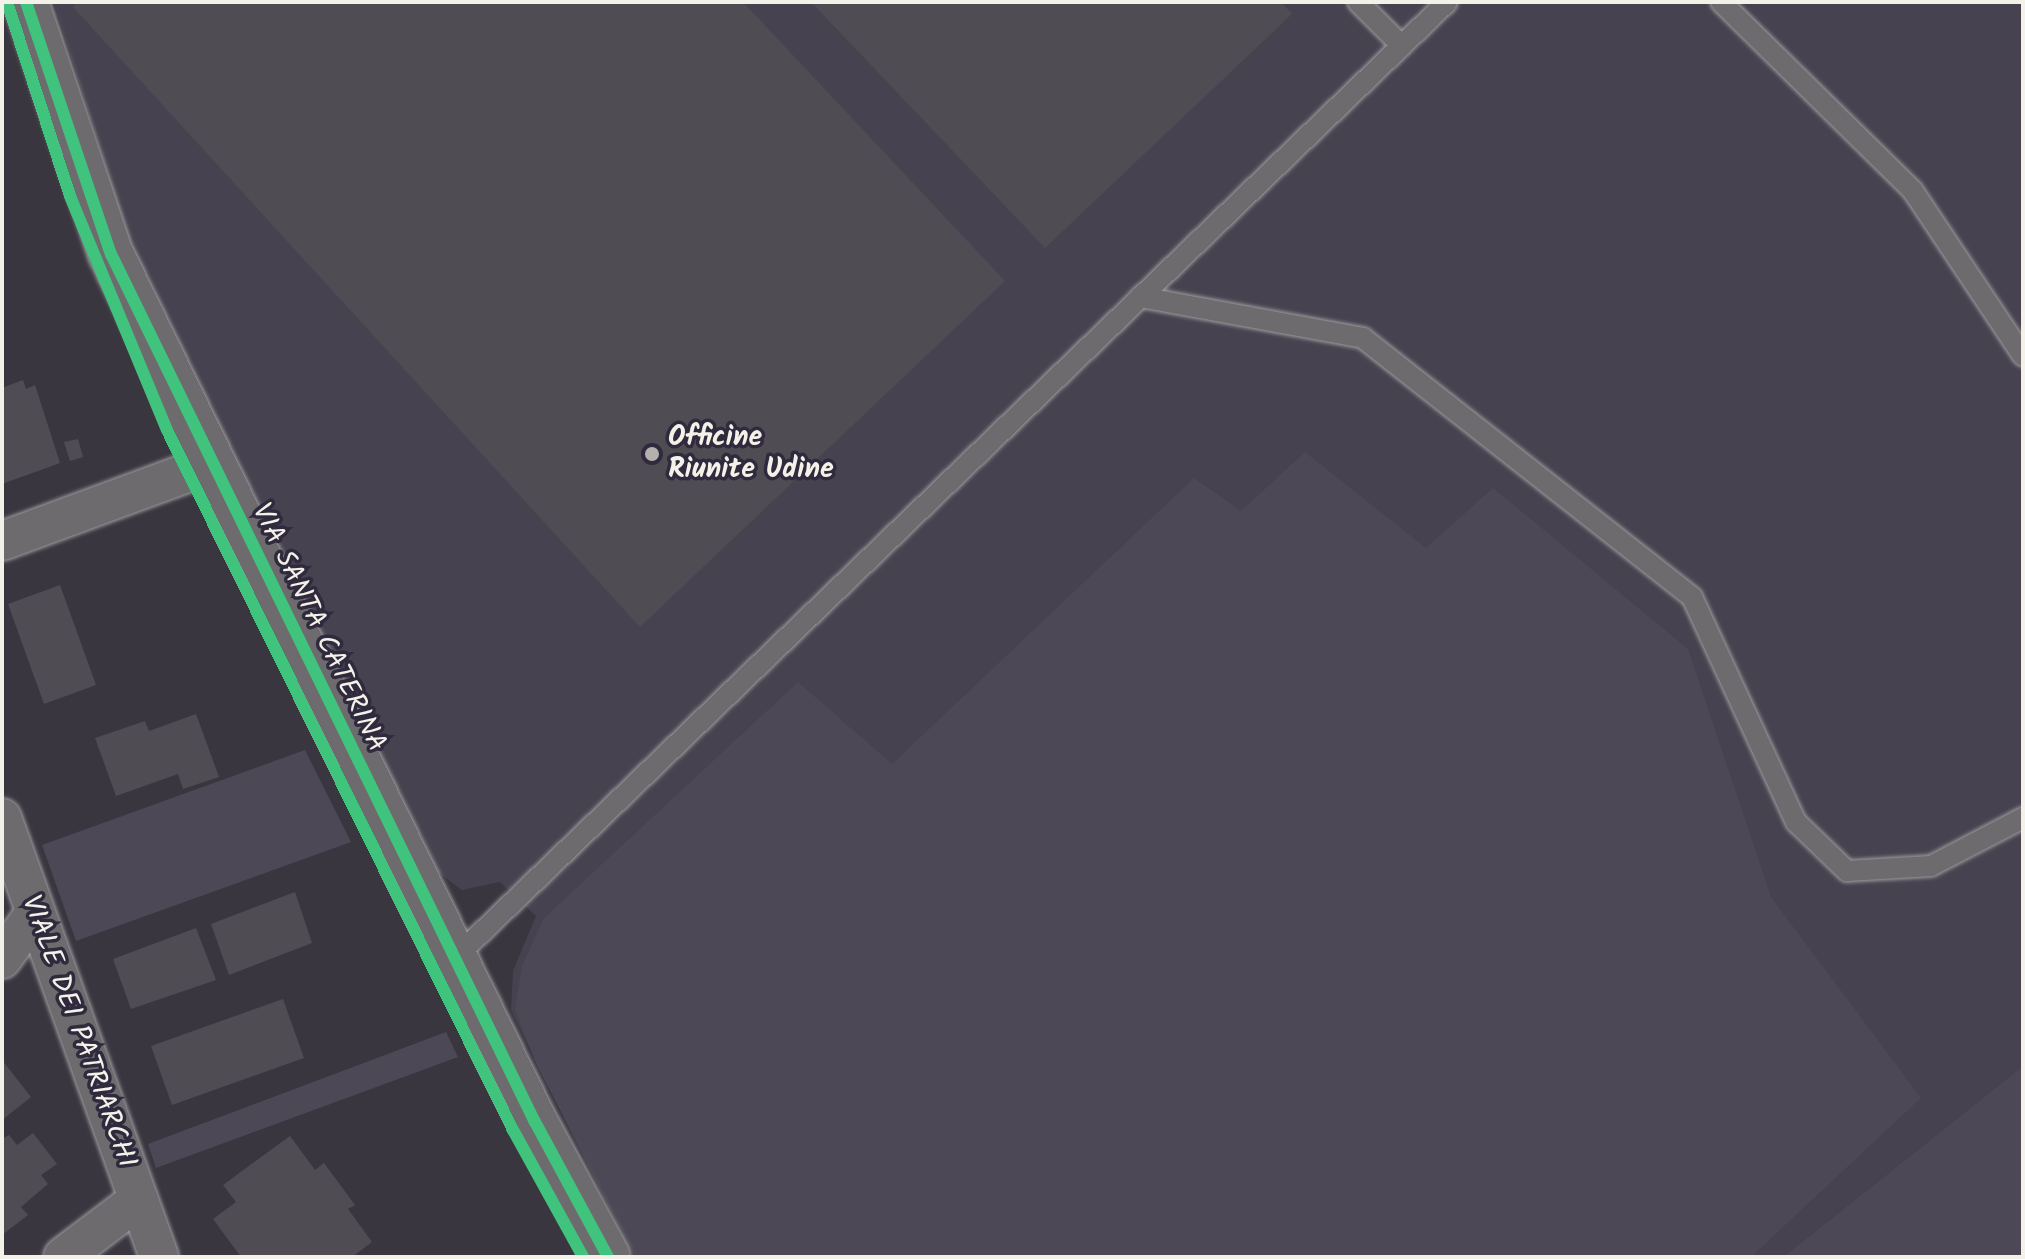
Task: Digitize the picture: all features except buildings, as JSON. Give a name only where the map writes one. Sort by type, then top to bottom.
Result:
[{"type":"street","name":"VIA SANTA CATERINA","points":[[26,2],[111,254],[454,959],[608,1257]]},
{"type":"street","points":[[2,541],[211,464]]},
{"type":"street","name":"VIALE DEI PATRIARCHI","points":[[2,818],[159,1257]]},
{"type":"street","points":[[2,959],[35,913]]},
{"type":"street","points":[[63,1257],[138,1200]]},
{"type":"lane","points":[[1358,2],[1402,46]]},
{"type":"lane","points":[[454,959],[1447,2]]},
{"type":"lane","points":[[1721,2],[1913,191],[2023,356]]},
{"type":"lane","points":[[1140,297],[1363,338],[1692,597],[1796,822],[1847,871],[1931,866],[2023,818]]},
{"type":"shaded area","points":[[54,2],[2023,2],[2023,1066],[1783,1257],[633,1257],[511,1010],[513,971],[536,916],[500,882],[462,890],[431,867],[128,237]]},
{"type":"shaded area","points":[[1305,452],[1426,548],[1493,488],[1688,649],[1771,897],[1921,1098],[1751,1257],[636,1257],[536,1063],[515,1010],[522,966],[544,918],[798,682],[892,764],[1194,478],[1241,511]]},
{"type":"shaded area","points":[[305,750],[351,842],[76,941],[42,845]]},
{"type":"shaded area","points":[[446,1032],[458,1057],[156,1168],[148,1144]]},
{"type":"shaded area","points":[[2023,1066],[2023,1257],[1783,1257]]},
{"type":"cycle path","points":[[7,2],[70,196],[167,430],[513,1130],[583,1257]]},
{"type":"cycle path","points":[[26,2],[111,254],[535,1122],[608,1257]]},
{"type":"place","name":"Officine Riunite Udine","points":[[652,454]]}]
